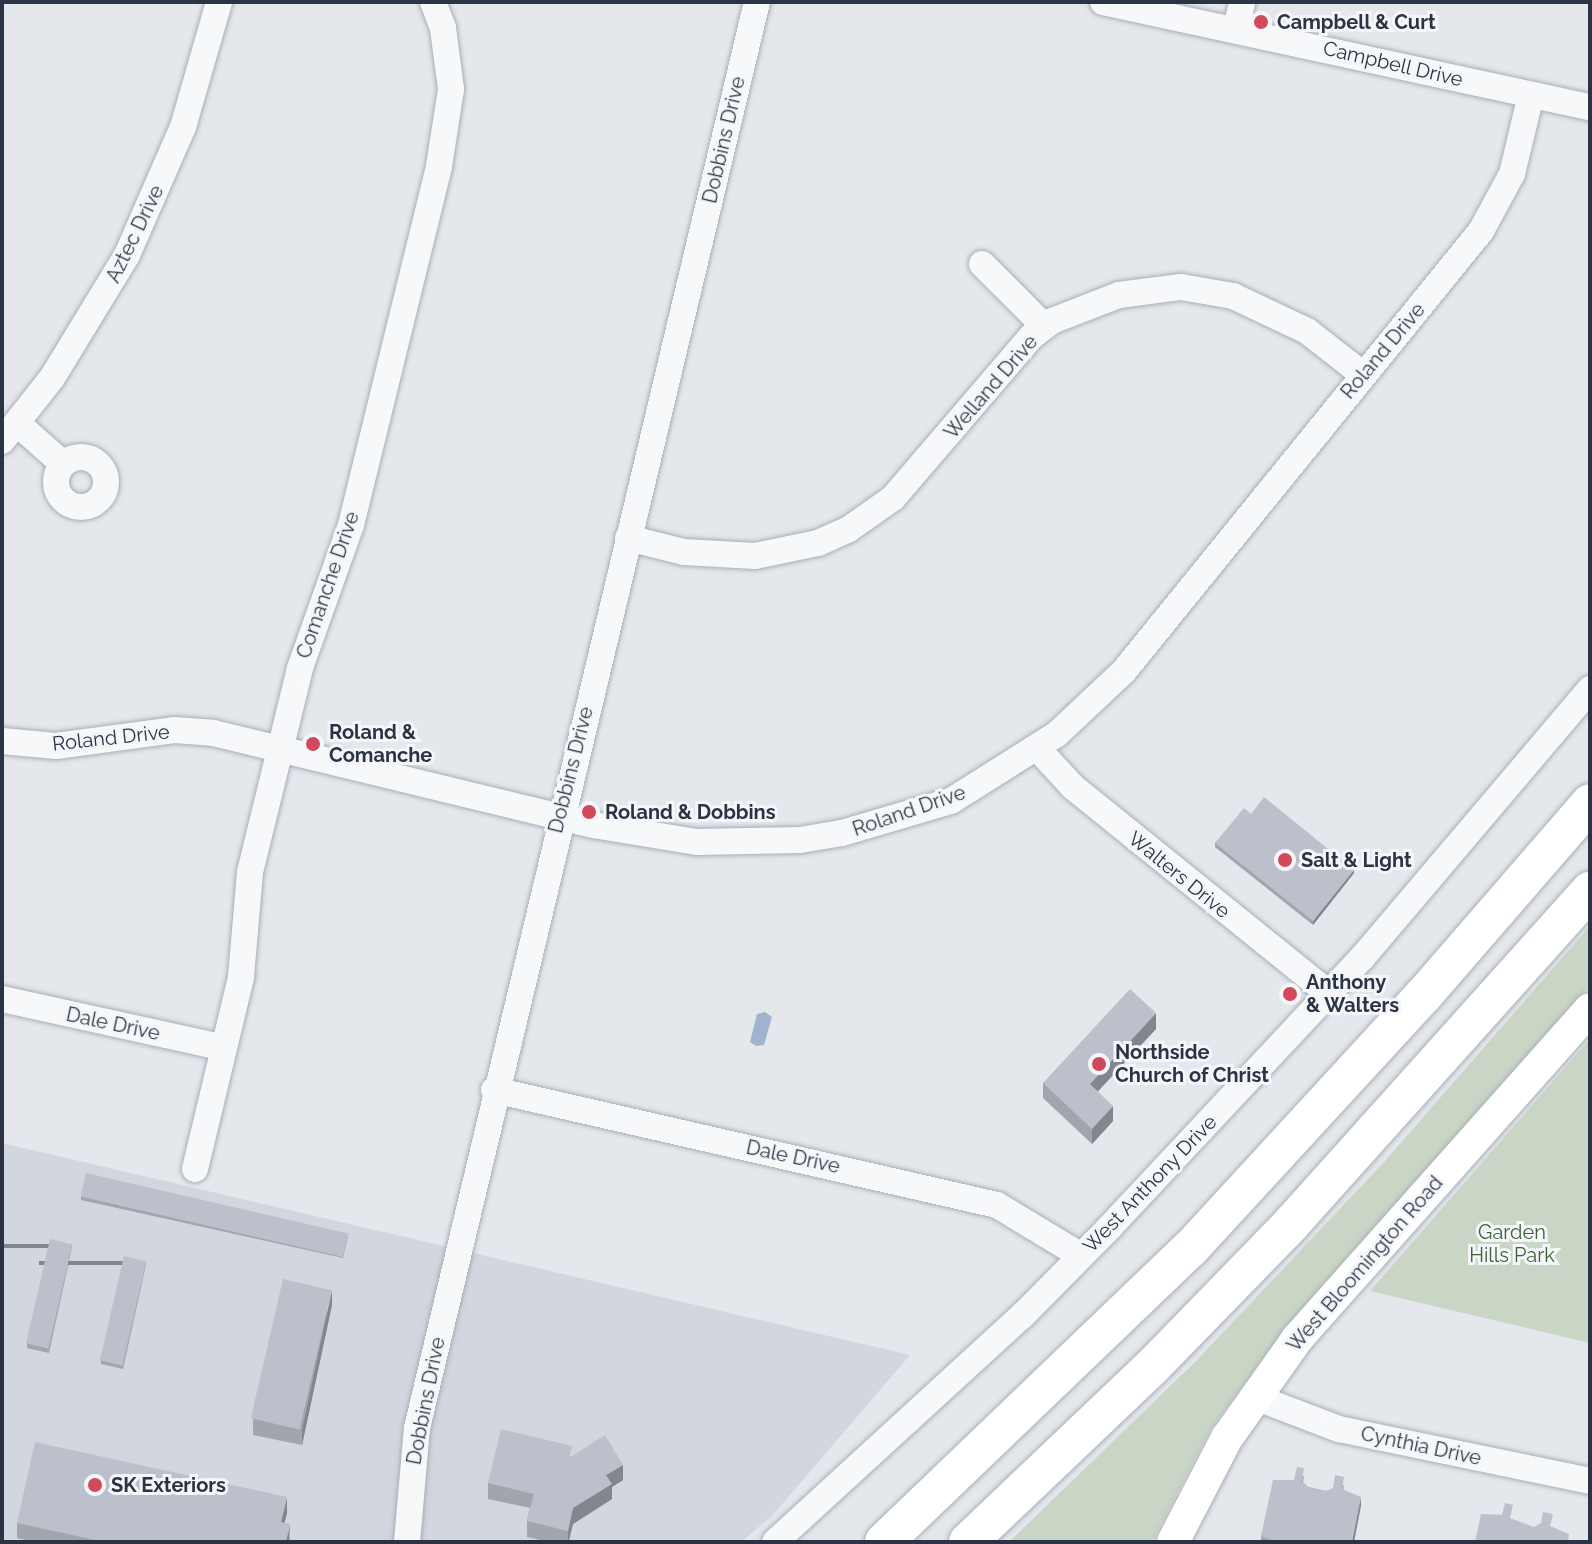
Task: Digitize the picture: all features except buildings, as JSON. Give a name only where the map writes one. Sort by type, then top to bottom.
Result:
[{"type":"highway","points":[[884,1542],[1190,1249],[1423,996],[1590,803]]},
{"type":"highway","points":[[968,1542],[1153,1366],[1291,1224],[1590,891]]},
{"type":"main road","name":"West Bloomington Road","points":[[1173,1542],[1206,1473],[1255,1397],[1327,1301],[1590,1009]]},
{"type":"street","name":"Aztec Drive","points":[[10,433],[96,310],[155,198],[183,127],[219,2]]},
{"type":"street","name":"Comanche Drive","points":[[195,1169],[241,977],[250,872],[311,625],[351,525],[442,154],[451,89],[443,28],[433,2]]},
{"type":"street","name":"Dobbins Drive","points":[[407,1542],[417,1428],[494,1090],[757,2]]},
{"type":"street","name":"Campbell Drive","points":[[1103,2],[1590,107]]},
{"type":"street","points":[[1236,29],[1242,2]]},
{"type":"street","name":"Roland Drive","points":[[2,741],[56,746],[174,730],[280,749],[560,817],[697,842],[800,840],[896,820],[951,801],[1038,749],[1124,671],[1498,205],[1512,174],[1531,95]]},
{"type":"street","points":[[982,264],[1044,326]]},
{"type":"street","name":"Welland Drive","points":[[628,538],[684,552],[755,556],[818,543],[849,529],[893,498],[1044,326],[1119,295],[1205,289],[1266,309],[1307,331],[1362,374]]},
{"type":"street","points":[[10,433],[63,464]]},
{"type":"street","name":"West Anthony Drive","points":[[775,1542],[1022,1316],[1328,993],[1590,689]]},
{"type":"street","name":"Walters Drive","points":[[1038,749],[1097,807],[1328,993]]},
{"type":"street","name":"Dale Drive","points":[[2,999],[224,1048]]},
{"type":"street","name":"Dale Drive","points":[[494,1090],[984,1201],[1022,1217],[1080,1255]]},
{"type":"street","name":"Cynthia Drive","points":[[1255,1397],[1339,1429],[1590,1481]]},
{"type":"shaded area","points":[[2,1143],[910,1355],[772,1516],[741,1542],[2,1542]]},
{"type":"green space","points":[[1590,926],[1590,985],[1273,1345],[1210,1430],[1152,1542],[1009,1542],[1196,1361],[1384,1162]]},
{"type":"green space","name":"Garden Hills Park","points":[[1590,1039],[1590,1343],[1370,1291]]},
{"type":"water","points":[[765,1012],[772,1017],[764,1045],[756,1046],[750,1042],[757,1014]]},
{"type":"place","name":"Campbell & Curt","points":[[1261,22]]},
{"type":"place","name":"Roland & Comanche","points":[[313,744]]},
{"type":"place","name":"Roland & Dobbins","points":[[589,812]]},
{"type":"place","name":"Salt & Light","points":[[1285,860]]},
{"type":"place","name":"Anthony & Walters","points":[[1290,994]]},
{"type":"place","name":"Northside Church of Christ","points":[[1099,1064]]},
{"type":"place","name":"SK Exteriors","points":[[95,1485]]}]
